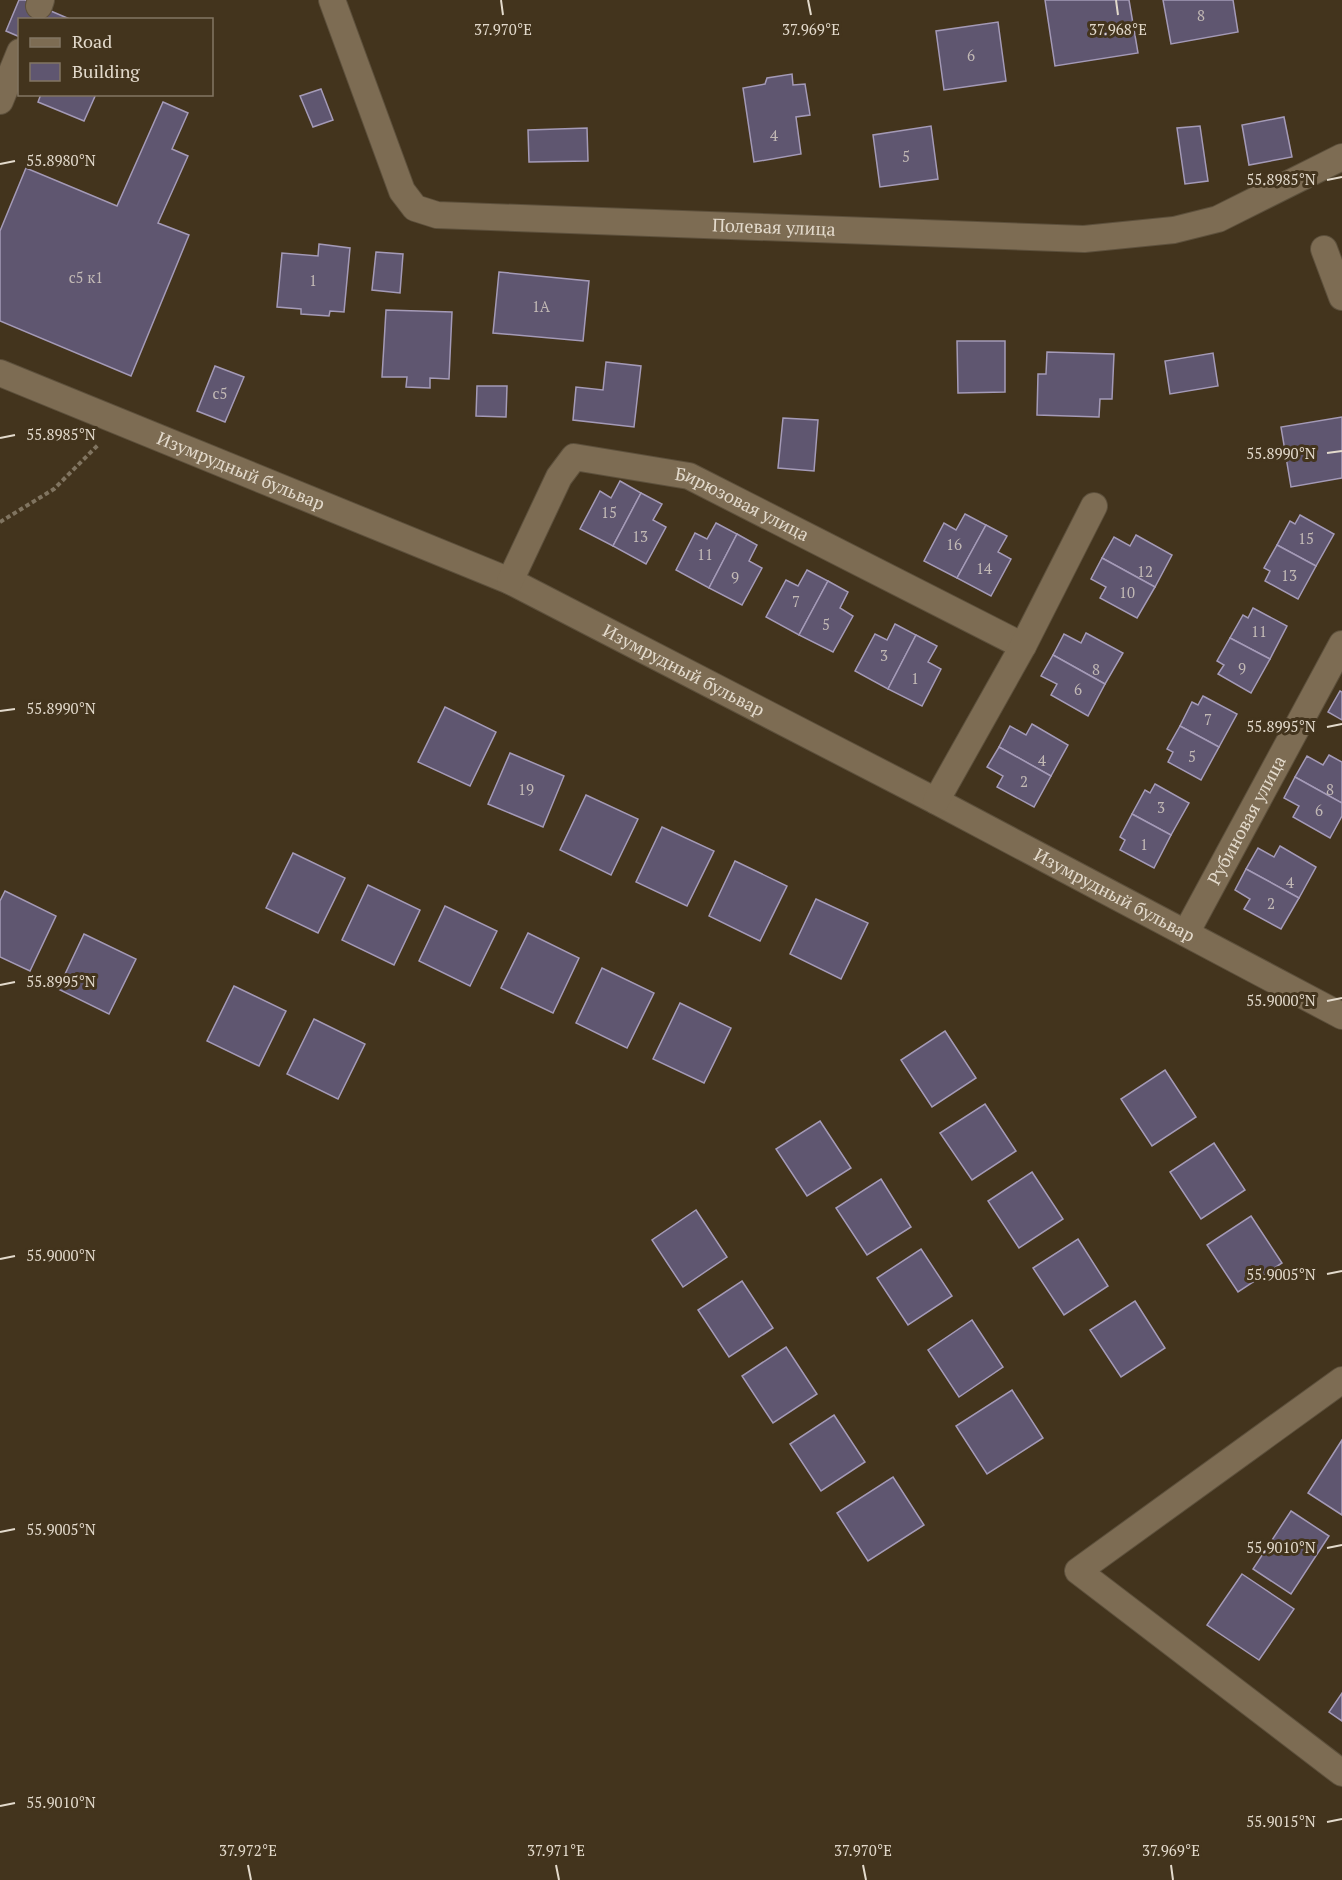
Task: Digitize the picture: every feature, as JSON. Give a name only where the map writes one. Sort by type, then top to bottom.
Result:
[{"type":"street","name":"Полевая улица","points":[[332,0],[402,191],[415,208],[437,215],[1083,239],[1174,230],[1218,219],[1342,157]]},
{"type":"street","points":[[0,101],[18,57]]},
{"type":"street","points":[[1324,249],[1342,297]]},
{"type":"street","name":"Изумрудный бульвар","points":[[0,373],[510,581],[936,801],[1342,1016]]},
{"type":"street","name":"Бирюзовая улица","points":[[510,581],[559,477],[574,457],[689,476],[1023,646]]},
{"type":"street","points":[[936,801],[1023,646],[1094,506]]},
{"type":"street","name":"Рубиновая улица","points":[[1186,933],[1342,644]]},
{"type":"street","points":[[1342,1380],[1078,1571],[1342,1773]]},
{"type":"path","points":[[0,522],[54,489],[121,423]]},
{"type":"building","points":[[19,0],[25,0],[67,18],[18,18],[18,36],[6,31]]},
{"type":"building","points":[[1045,0],[1129,0],[1138,53],[1055,66]]},
{"type":"building","points":[[1163,0],[1233,0],[1238,32],[1171,44]]},
{"type":"building","points":[[998,22],[1006,81],[944,90],[936,31]]},
{"type":"building","points":[[792,74],[793,85],[805,84],[810,115],[796,117],[801,154],[754,162],[743,88],[765,84],[767,78]]},
{"type":"building","points":[[321,89],[333,120],[313,127],[300,96]]},
{"type":"building","points":[[40,96],[95,96],[84,121],[38,102]]},
{"type":"building","points":[[163,102],[188,113],[172,149],[188,156],[158,223],[189,235],[131,376],[0,321],[0,231],[26,168],[117,206]]},
{"type":"building","points":[[1284,117],[1292,157],[1249,165],[1242,125]]},
{"type":"building","points":[[931,126],[938,179],[880,187],[873,135]]},
{"type":"building","points":[[1200,126],[1208,181],[1185,184],[1177,128]]},
{"type":"building","points":[[587,128],[588,161],[529,162],[528,130]]},
{"type":"building","points":[[319,244],[350,248],[344,312],[330,311],[329,316],[301,314],[301,309],[277,307],[282,253],[318,256]]},
{"type":"building","points":[[376,252],[403,254],[400,293],[372,290]]},
{"type":"building","points":[[499,272],[589,281],[583,341],[493,333]]},
{"type":"building","points":[[386,310],[452,312],[449,379],[430,378],[430,388],[406,387],[407,377],[382,377]]},
{"type":"building","points":[[957,341],[1005,341],[1005,392],[958,393]]},
{"type":"building","points":[[1047,352],[1114,354],[1112,399],[1100,399],[1099,417],[1037,415],[1038,374],[1046,374]]},
{"type":"building","points":[[1213,353],[1218,386],[1170,394],[1165,361]]},
{"type":"building","points":[[606,362],[641,366],[634,427],[573,420],[576,387],[603,390]]},
{"type":"building","points":[[215,366],[244,377],[225,422],[197,411]]},
{"type":"building","points":[[477,386],[507,386],[506,417],[476,416]]},
{"type":"building","points":[[1342,417],[1342,478],[1291,487],[1281,427]]},
{"type":"building","points":[[783,418],[818,420],[814,471],[778,468]]},
{"type":"building","points":[[620,481],[641,493],[613,546],[580,529],[600,491],[611,498]]},
{"type":"building","points":[[641,493],[662,504],[653,520],[666,527],[646,564],[613,546]]},
{"type":"building","points":[[965,514],[986,525],[957,578],[924,561],[944,523],[956,530]]},
{"type":"building","points":[[1300,515],[1334,534],[1316,566],[1277,545],[1290,521],[1295,524]]},
{"type":"building","points":[[716,523],[737,534],[709,588],[676,570],[695,533],[707,539]]},
{"type":"building","points":[[986,525],[1007,536],[998,552],[1011,559],[991,596],[957,578]]},
{"type":"building","points":[[737,534],[757,545],[749,561],[762,568],[742,605],[709,588]]},
{"type":"building","points":[[1136,535],[1172,555],[1155,587],[1102,558],[1114,537],[1130,546]]},
{"type":"building","points":[[1277,545],[1316,566],[1298,599],[1265,581],[1270,571],[1264,568]]},
{"type":"building","points":[[1102,558],[1155,587],[1137,618],[1100,598],[1106,587],[1091,579]]},
{"type":"building","points":[[807,570],[828,581],[799,635],[766,617],[786,580],[798,586]]},
{"type":"building","points":[[828,581],[848,592],[840,608],[853,616],[833,652],[799,635]]},
{"type":"building","points":[[1253,608],[1287,626],[1270,659],[1230,638],[1243,615],[1248,618]]},
{"type":"building","points":[[895,624],[916,635],[888,689],[855,671],[875,634],[887,640]]},
{"type":"building","points":[[1086,633],[1123,653],[1105,684],[1053,655],[1064,634],[1081,643]]},
{"type":"building","points":[[916,635],[937,646],[928,662],[941,669],[922,706],[888,689]]},
{"type":"building","points":[[1230,638],[1270,659],[1251,693],[1218,674],[1224,665],[1217,661]]},
{"type":"building","points":[[1053,655],[1105,684],[1088,716],[1051,695],[1057,684],[1041,676]]},
{"type":"building","points":[[1340,691],[1342,692],[1342,720],[1328,712]]},
{"type":"building","points":[[1203,696],[1237,714],[1219,747],[1180,726],[1192,702],[1198,705]]},
{"type":"building","points":[[445,707],[496,732],[470,786],[418,762]]},
{"type":"building","points":[[1032,724],[1068,745],[1051,776],[999,747],[1010,726],[1026,735]]},
{"type":"building","points":[[1180,726],[1219,747],[1201,780],[1168,762],[1173,752],[1167,749]]},
{"type":"building","points":[[999,747],[1051,776],[1034,807],[997,787],[1003,776],[987,767]]},
{"type":"building","points":[[510,753],[564,776],[543,827],[488,804]]},
{"type":"building","points":[[1329,755],[1342,762],[1342,803],[1295,777],[1307,756],[1323,765]]},
{"type":"building","points":[[1295,777],[1342,803],[1342,816],[1330,838],[1293,817],[1299,806],[1284,798]]},
{"type":"building","points":[[1155,784],[1189,803],[1171,835],[1132,814],[1145,790],[1150,793]]},
{"type":"building","points":[[586,795],[638,819],[611,875],[560,850]]},
{"type":"building","points":[[1132,814],[1171,835],[1154,868],[1120,850],[1125,840],[1120,837]]},
{"type":"building","points":[[662,827],[714,851],[687,906],[636,882]]},
{"type":"building","points":[[1280,846],[1316,867],[1299,898],[1246,869],[1258,848],[1274,857]]},
{"type":"building","points":[[293,853],[345,878],[318,933],[266,908]]},
{"type":"building","points":[[735,861],[787,886],[760,941],[709,916]]},
{"type":"building","points":[[1246,869],[1299,898],[1281,929],[1244,909],[1250,899],[1235,890]]},
{"type":"building","points":[[368,885],[420,910],[394,965],[342,940]]},
{"type":"building","points":[[5,891],[56,916],[30,971],[0,957],[0,901]]},
{"type":"building","points":[[816,899],[868,923],[841,979],[790,954]]},
{"type":"building","points":[[445,906],[497,931],[470,986],[419,961]]},
{"type":"building","points":[[528,933],[579,958],[553,1013],[501,988]]},
{"type":"building","points":[[84,934],[136,959],[109,1014],[58,989]]},
{"type":"building","points":[[602,968],[654,993],[627,1048],[576,1023]]},
{"type":"building","points":[[234,986],[286,1011],[259,1066],[207,1041]]},
{"type":"building","points":[[680,1003],[731,1028],[704,1083],[653,1059]]},
{"type":"building","points":[[314,1019],[365,1044],[338,1099],[287,1074]]},
{"type":"building","points":[[945,1031],[976,1078],[932,1107],[901,1060]]},
{"type":"building","points":[[1165,1070],[1196,1117],[1152,1146],[1121,1099]]},
{"type":"building","points":[[985,1104],[1016,1151],[972,1180],[940,1133]]},
{"type":"building","points":[[820,1121],[851,1168],[807,1196],[776,1149]]},
{"type":"building","points":[[1214,1143],[1245,1190],[1201,1219],[1170,1172]]},
{"type":"building","points":[[1032,1172],[1063,1219],[1019,1248],[988,1201]]},
{"type":"building","points":[[881,1179],[911,1227],[867,1255],[836,1208]]},
{"type":"building","points":[[696,1210],[727,1257],[683,1287],[652,1240]]},
{"type":"building","points":[[1251,1216],[1282,1263],[1238,1292],[1207,1245]]},
{"type":"building","points":[[1078,1239],[1108,1286],[1064,1315],[1033,1268]]},
{"type":"building","points":[[921,1249],[952,1296],[908,1325],[877,1278]]},
{"type":"building","points":[[742,1281],[773,1328],[729,1357],[698,1310]]},
{"type":"building","points":[[1135,1301],[1165,1348],[1121,1377],[1090,1330]]},
{"type":"building","points":[[972,1320],[1003,1367],[959,1397],[928,1350]]},
{"type":"building","points":[[786,1347],[817,1394],[773,1423],[742,1376]]},
{"type":"building","points":[[1012,1390],[1043,1438],[987,1474],[956,1426]]},
{"type":"building","points":[[834,1415],[865,1462],[821,1491],[790,1444]]},
{"type":"building","points":[[1342,1440],[1342,1515],[1308,1493]]},
{"type":"building","points":[[893,1477],[924,1525],[868,1561],[837,1513]]},
{"type":"building","points":[[1291,1511],[1329,1536],[1291,1594],[1253,1569]]},
{"type":"building","points":[[1242,1574],[1294,1609],[1259,1660],[1207,1625]]},
{"type":"building","points":[[1342,1693],[1342,1721],[1329,1712]]}]
